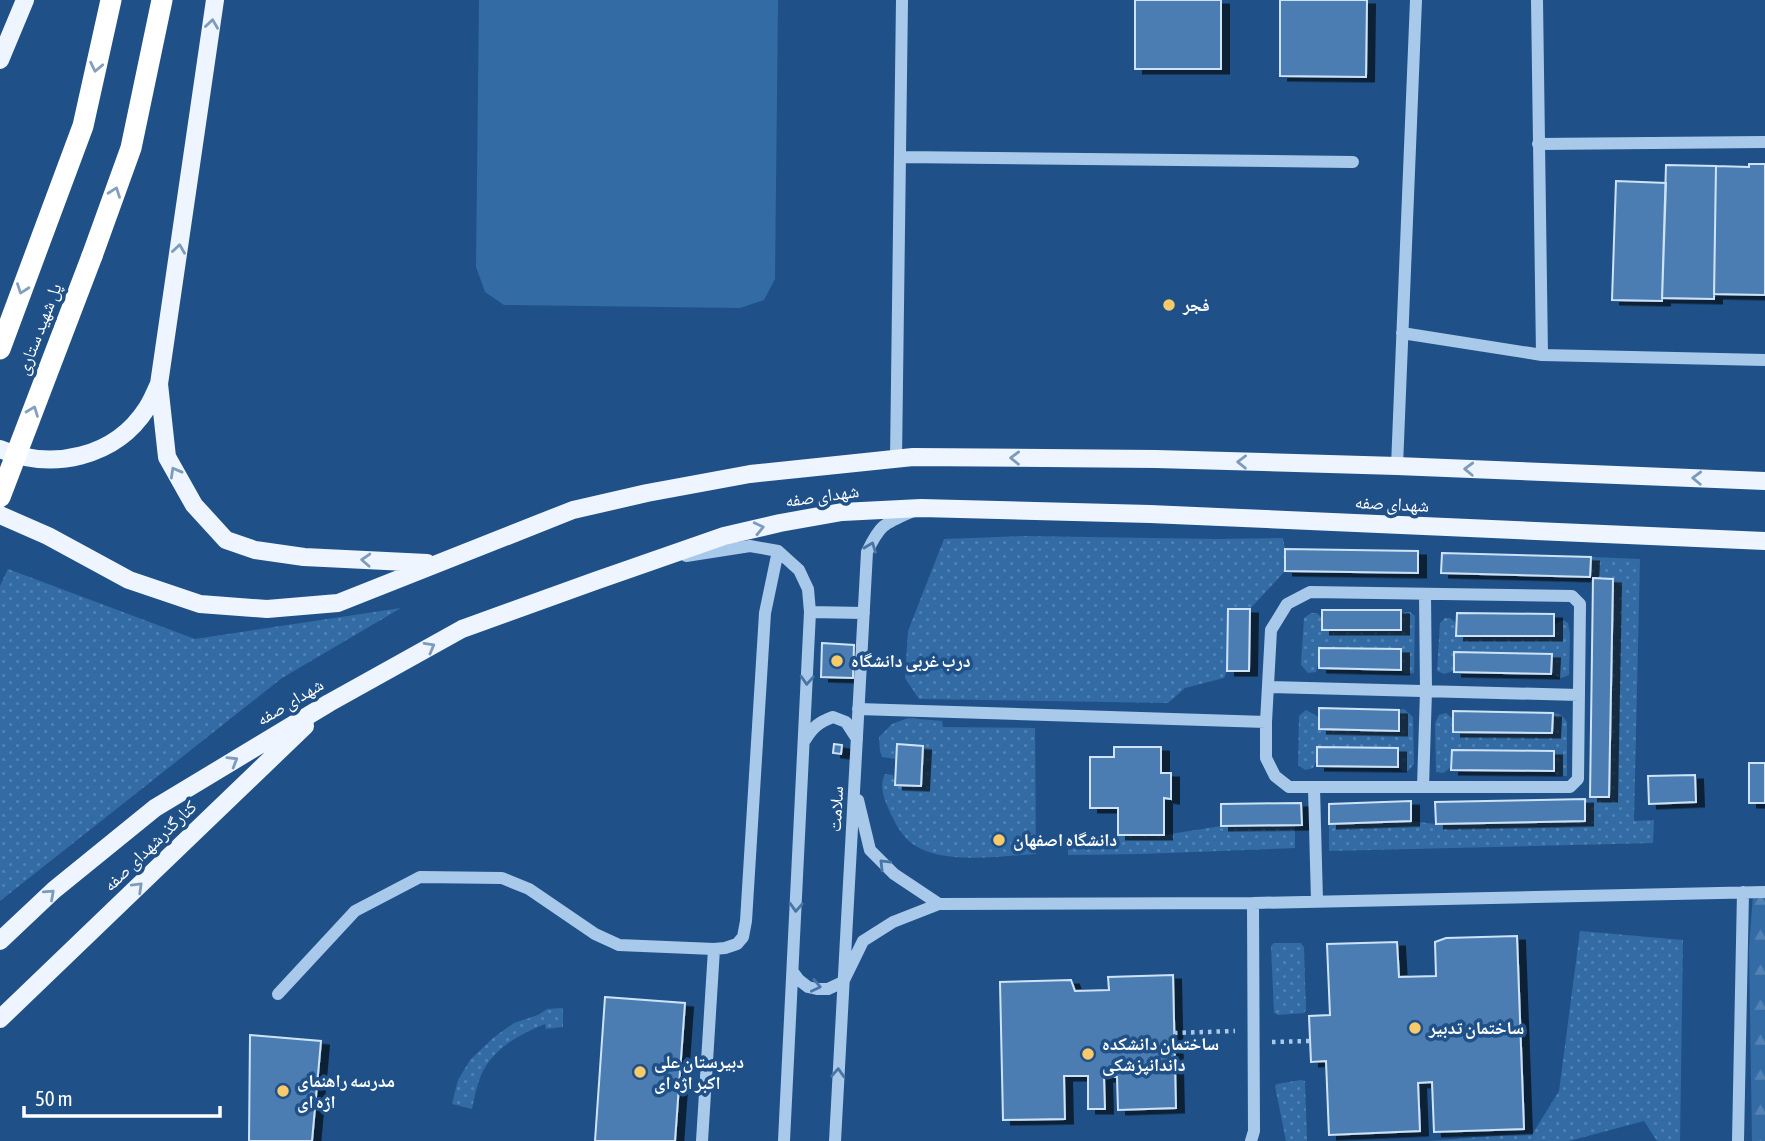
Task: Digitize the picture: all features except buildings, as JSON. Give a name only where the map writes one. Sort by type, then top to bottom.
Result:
[{"type":"highway","name":"پل شهید ستاری","points":[[0,349],[83,126],[111,0]]},
{"type":"highway","name":"پل شهید ستاری","points":[[0,497],[131,148],[162,0]]},
{"type":"main road","points":[[0,60],[25,0]]},
{"type":"main road","points":[[215,0],[159,384],[167,457],[194,505],[226,541],[255,550],[304,556],[434,564]]},
{"type":"main road","points":[[0,449],[18,457],[47,461],[75,458],[103,448],[127,432],[146,410],[159,384]]},
{"type":"main road","name":"شهدای صفه","points":[[0,515],[129,580],[200,604],[267,608],[338,603],[573,510],[750,474],[914,457],[1397,466],[1765,481]]},
{"type":"main road","name":"شهدای صفه","points":[[0,941],[54,890],[155,808],[329,703],[462,629],[724,536],[780,523],[842,512],[921,508],[1164,514],[1765,541]]},
{"type":"main road","name":"کنارگذرشهدای صفه","points":[[0,1019],[329,703]]},
{"type":"lane","points":[[896,459],[902,0]]},
{"type":"lane","points":[[1397,466],[1416,0]]},
{"type":"lane","points":[[1537,0],[1542,355]]},
{"type":"lane","points":[[1538,144],[1765,142]]},
{"type":"lane","points":[[900,157],[1353,162]]},
{"type":"lane","points":[[1402,333],[1542,355],[1765,360]]},
{"type":"lane","name":"سلامت","points":[[835,1141],[867,552],[877,531],[889,522],[921,508]]},
{"type":"lane","points":[[278,994],[355,911],[420,877],[502,878],[529,889],[595,934],[619,945],[714,949],[737,944],[743,937],[765,612],[778,551],[750,546],[644,564]]},
{"type":"lane","name":"سلامت","points":[[778,551],[799,570],[808,589],[810,612],[784,1141]]},
{"type":"lane","points":[[1310,592],[1572,596],[1580,604],[1578,779],[1570,787],[1289,787],[1275,776],[1266,758],[1268,687],[1272,630],[1287,604],[1310,592]]},
{"type":"lane","points":[[1423,787],[1425,595]]},
{"type":"lane","points":[[810,612],[864,614]]},
{"type":"lane","points":[[1268,687],[1578,695]]},
{"type":"lane","points":[[858,709],[1266,722]]},
{"type":"lane","points":[[803,742],[820,722],[833,717],[846,722],[857,740]]},
{"type":"lane","points":[[855,787],[870,850],[894,874],[939,904]]},
{"type":"lane","points":[[1314,788],[1317,901]]},
{"type":"lane","points":[[1738,1141],[1743,892]]},
{"type":"lane","points":[[793,972],[808,986],[828,989],[843,982],[863,942],[893,922],[939,904],[1253,902],[1765,892]]},
{"type":"lane","points":[[1253,902],[1254,1138]]},
{"type":"lane","points":[[702,1141],[714,949]]},
{"type":"path","points":[[1174,1033],[1310,1041]]},
{"type":"green space","points":[[479,0],[778,0],[775,279],[764,300],[740,308],[504,305],[485,292],[476,267]]},
{"type":"green space","points":[[1023,536],[1283,538],[1285,571],[1250,609],[1228,609],[1227,671],[1224,678],[1185,688],[1168,703],[919,699],[905,678],[908,631],[944,539]]},
{"type":"green space","points":[[1591,557],[1640,559],[1634,821],[1654,820],[1653,843],[1329,851],[1329,824],[1585,821],[1585,799],[1609,797],[1613,579],[1590,577]]},
{"type":"green space","points":[[8,569],[195,639],[401,608],[282,678],[0,901],[0,586]]},
{"type":"green space","points":[[1404,612],[1415,616],[1414,673],[1405,674],[1401,670],[1400,649],[1320,648],[1316,672],[1308,673],[1301,665],[1304,618],[1311,613],[1317,613],[1321,617],[1322,630],[1400,630],[1400,616]]},
{"type":"green space","points":[[1445,618],[1455,622],[1457,636],[1553,636],[1555,624],[1563,620],[1568,623],[1570,634],[1569,675],[1561,678],[1551,674],[1551,654],[1455,652],[1453,671],[1444,674],[1437,671],[1440,623]]},
{"type":"green space","points":[[1404,709],[1413,717],[1414,764],[1409,770],[1404,772],[1398,767],[1398,748],[1318,747],[1313,768],[1305,770],[1298,765],[1299,716],[1306,710],[1319,717],[1319,729],[1399,731],[1399,710]]},
{"type":"green space","points":[[1446,713],[1453,719],[1454,732],[1552,733],[1553,713],[1559,714],[1567,722],[1567,776],[1556,776],[1554,752],[1452,750],[1450,768],[1443,773],[1436,772],[1435,723],[1439,715]]},
{"type":"green space","points":[[908,718],[942,721],[943,727],[1035,728],[1036,854],[957,857],[927,851],[906,838],[896,825],[885,801],[883,779],[885,774],[893,775],[895,785],[921,786],[923,746],[898,744],[896,759],[882,757],[879,737],[892,724]]},
{"type":"green space","points":[[1295,825],[1295,848],[1068,855],[1068,836],[1164,835],[1221,826]]},
{"type":"green space","points":[[1753,895],[1765,895],[1765,1141],[1752,1141],[1749,948]]},
{"type":"green space","points":[[1580,931],[1683,940],[1680,1141],[1657,1141],[1644,1121],[1569,1141],[1429,1141],[1533,1133],[1559,1091]]},
{"type":"green space","points":[[1274,943],[1301,943],[1304,947],[1304,1013],[1274,1013],[1271,946]]},
{"type":"green space","points":[[563,1008],[563,1027],[546,1029],[545,1024],[512,1040],[491,1059],[481,1076],[472,1109],[452,1104],[458,1080],[470,1060],[493,1038],[514,1023],[547,1009]]},
{"type":"green space","points":[[1305,1081],[1307,1141],[1286,1141],[1275,1086]]},
{"type":"place","name":"فجر","points":[[1169,305]]},
{"type":"place","name":"درب غربی دانشگاه","points":[[837,661]]},
{"type":"place","name":"دانشگاه اصفهان","points":[[999,840]]},
{"type":"place","name":"ساختمان تدبیر","points":[[1415,1028]]},
{"type":"place","name":"ساختمان دانشکده داندانپزشکی","points":[[1088,1054]]},
{"type":"place","name":"دبیرستان علی اکبر اژه ای","points":[[640,1072]]},
{"type":"place","name":"مدرسه راهنمای اژه ای","points":[[283,1091]]}]
